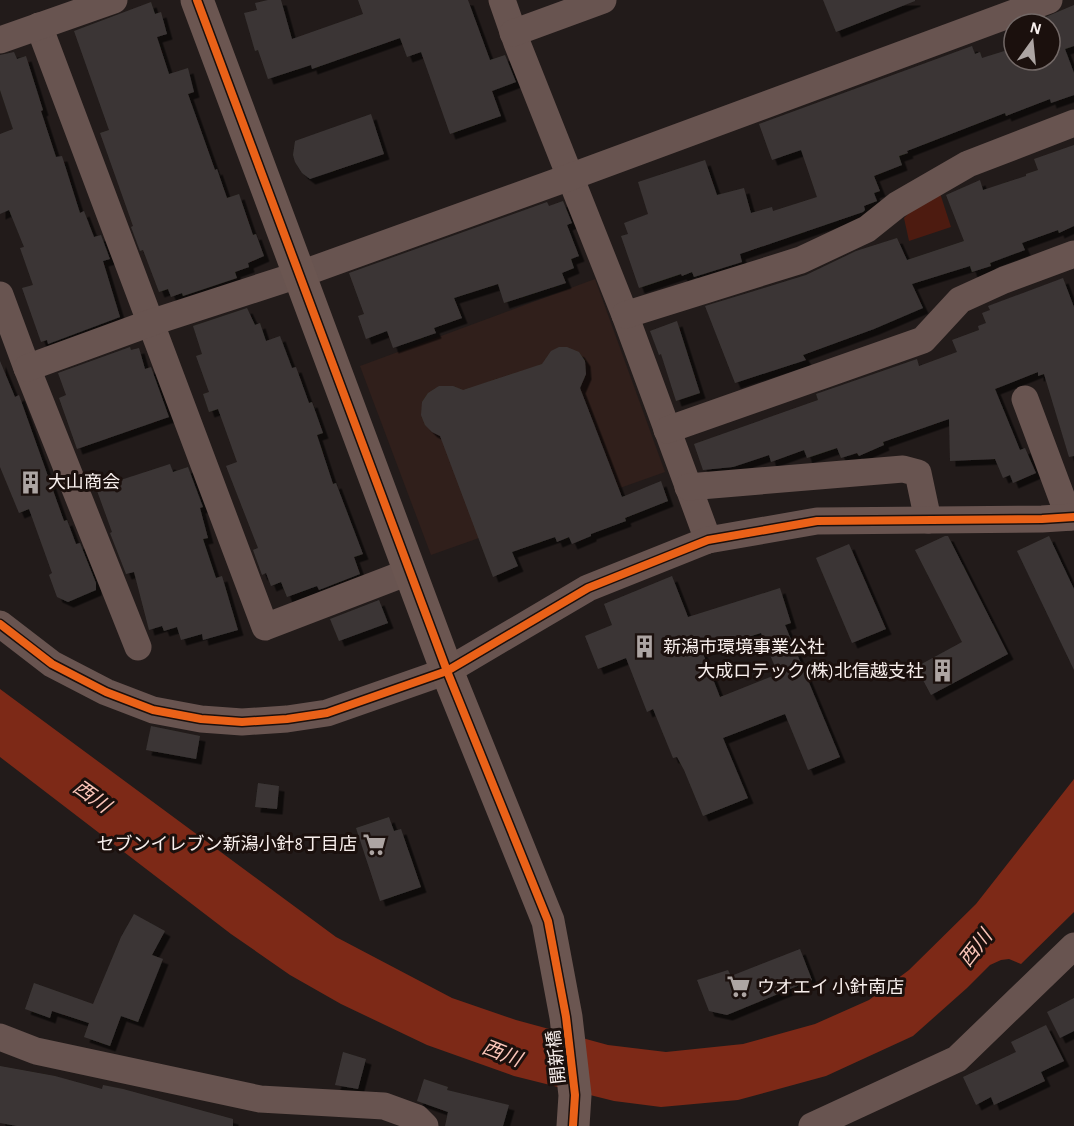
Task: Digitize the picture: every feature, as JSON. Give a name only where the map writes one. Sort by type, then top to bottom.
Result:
[{"type":"street","points":[[0,40],[114,0]]},
{"type":"street","name":"開新橋","points":[[197,0],[447,671],[548,921],[566,1017],[574,1110]]},
{"type":"street","points":[[502,0],[625,315],[708,540]]},
{"type":"street","points":[[513,33],[603,0]]},
{"type":"street","points":[[27,368],[150,323],[298,275],[1049,0]]},
{"type":"street","points":[[39,26],[265,627],[411,572]]},
{"type":"street","points":[[625,315],[801,260],[867,229],[897,205],[968,164],[1074,123]]},
{"type":"street","points":[[667,430],[923,340],[960,300],[1004,280],[1074,254]]},
{"type":"street","points":[[0,295],[138,647]]},
{"type":"street","points":[[0,624],[52,664],[106,692],[153,710],[201,719],[242,722],[287,720],[327,713],[447,671],[588,588],[708,540],[817,521],[1071,517],[1025,399]]},
{"type":"street","points":[[688,487],[903,470],[918,473],[928,520]]},
{"type":"street","points":[[812,1126],[957,1059],[1074,946]]},
{"type":"street","points":[[0,1037],[36,1051],[260,1099],[384,1106],[417,1118],[425,1126]]},
{"type":"shaded area","points":[[939,190],[951,227],[909,241],[904,218],[923,199]]},
{"type":"shaded area","points":[[595,279],[665,472],[431,555],[360,366]]},
{"type":"water","name":"西川","points":[[0,689],[336,937],[452,998],[516,1020],[608,1045],[666,1052],[743,1044],[815,1024],[869,1000],[909,970],[976,904],[1074,779],[1074,912],[1021,964],[1009,959],[990,965],[913,1036],[826,1076],[738,1100],[661,1107],[614,1101],[514,1076],[427,1045],[341,1004],[290,975],[231,934],[0,757]]},
{"type":"building","points":[[281,0],[292,39],[363,14],[358,0],[468,0],[490,60],[505,55],[516,82],[492,91],[501,116],[450,134],[421,52],[407,57],[400,38],[312,69],[311,65],[268,79],[258,50],[255,51],[244,13],[257,10],[255,3]]},
{"type":"building","points":[[823,0],[915,0],[915,1],[836,32]]},
{"type":"building","points":[[151,2],[155,14],[161,12],[167,34],[157,37],[169,74],[188,68],[194,92],[188,94],[215,170],[217,169],[227,198],[239,194],[253,235],[256,234],[264,256],[248,263],[249,267],[235,272],[237,278],[183,296],[182,293],[171,297],[168,289],[159,292],[143,250],[140,251],[100,133],[109,130],[74,31]]},
{"type":"building","points":[[1074,5],[1074,46],[1065,49],[1074,73],[1074,95],[1051,103],[1050,99],[1006,116],[1005,113],[907,151],[908,153],[899,156],[902,165],[874,176],[880,191],[874,193],[877,201],[864,206],[863,212],[740,254],[742,262],[694,277],[692,272],[682,276],[681,274],[639,288],[621,236],[628,234],[624,223],[648,214],[638,182],[705,160],[717,195],[744,188],[751,213],[772,207],[773,211],[817,197],[801,150],[772,160],[759,124],[972,46],[975,54],[980,52],[982,58],[1002,52],[1002,72],[1062,72],[1062,12],[1057,12]]},
{"type":"building","points":[[14,52],[17,59],[26,56],[56,157],[62,156],[80,213],[84,211],[94,237],[101,235],[110,259],[103,261],[120,317],[48,344],[47,340],[41,342],[22,288],[33,285],[20,248],[24,247],[9,210],[0,214],[0,134],[13,129],[0,90],[0,55]]},
{"type":"building","points":[[371,114],[384,154],[310,179],[302,173],[293,155],[295,141]]},
{"type":"building","points":[[1074,145],[1074,226],[1059,233],[1058,230],[1022,243],[1025,250],[990,263],[991,266],[972,272],[970,266],[912,284],[923,308],[803,355],[806,360],[735,383],[705,306],[806,275],[856,251],[897,238],[907,260],[964,241],[946,195],[980,180],[983,190],[1026,176],[1038,170],[1034,159]]},
{"type":"building","points":[[563,201],[572,223],[567,225],[579,256],[571,259],[574,268],[562,273],[566,283],[504,303],[498,284],[454,298],[462,318],[434,328],[436,333],[393,348],[387,331],[366,339],[358,316],[364,314],[349,273],[547,202],[549,206]]},
{"type":"building","points":[[1063,278],[1074,307],[1074,456],[1069,457],[1044,374],[1038,376],[1038,372],[995,389],[1020,450],[1025,448],[1036,473],[1013,483],[1010,475],[1003,478],[995,459],[950,461],[949,419],[883,442],[884,445],[859,456],[857,453],[841,458],[837,448],[807,458],[804,450],[771,462],[769,455],[733,467],[703,470],[694,444],[818,400],[816,394],[917,359],[919,366],[957,352],[952,340],[979,330],[978,326],[986,323],[982,313],[990,310],[988,306]]},
{"type":"building","points":[[247,308],[255,325],[260,323],[266,341],[280,336],[292,368],[296,367],[323,433],[317,435],[333,484],[336,483],[363,554],[354,557],[360,574],[319,590],[317,586],[287,597],[281,582],[271,586],[266,573],[262,575],[253,550],[258,548],[226,466],[237,462],[218,409],[209,412],[203,394],[209,392],[196,356],[202,354],[193,326]]},
{"type":"building","points":[[677,321],[700,393],[676,401],[661,354],[659,355],[650,331]]},
{"type":"building","points":[[130,347],[131,350],[139,348],[145,369],[151,367],[169,417],[77,449],[59,398],[66,395],[58,373]]},
{"type":"building","points":[[559,347],[567,347],[579,352],[585,361],[586,374],[580,388],[622,497],[661,481],[668,501],[625,518],[626,521],[572,544],[569,537],[557,542],[555,537],[512,552],[518,566],[493,577],[440,436],[425,425],[421,415],[422,402],[428,393],[439,386],[453,386],[463,390],[542,364],[551,351]]},
{"type":"building","points":[[0,361],[15,397],[19,395],[64,521],[67,520],[76,544],[80,543],[96,583],[96,590],[68,602],[57,597],[49,575],[52,573],[29,509],[19,513],[0,467]]},
{"type":"building","points":[[170,464],[173,472],[188,467],[203,507],[200,508],[208,538],[203,539],[216,578],[222,576],[238,630],[203,640],[202,634],[181,640],[177,627],[164,631],[162,626],[149,630],[134,572],[126,574],[96,488]]},
{"type":"building","points":[[948,536],[1008,654],[931,695],[916,667],[962,642],[915,550]]},
{"type":"building","points":[[1049,536],[1074,589],[1074,670],[1017,551]]},
{"type":"building","points":[[849,544],[886,629],[852,643],[816,558]]},
{"type":"building","points":[[672,576],[688,617],[780,588],[791,623],[785,625],[840,757],[808,770],[785,714],[723,738],[748,798],[703,816],[684,770],[677,757],[673,758],[653,709],[647,712],[626,658],[598,669],[585,636],[612,625],[604,604]],"holes":[[[761,633],[778,674],[720,697],[702,651]]]},
{"type":"building","points":[[379,600],[388,623],[339,641],[330,619]]},
{"type":"building","points":[[151,726],[200,736],[196,759],[146,750]]},
{"type":"building","points":[[258,783],[279,786],[277,809],[255,807]]},
{"type":"building","points":[[389,817],[394,831],[401,829],[421,887],[380,901],[356,828]]},
{"type":"building","points":[[134,914],[165,931],[152,955],[163,959],[138,1022],[121,1016],[110,1046],[84,1037],[89,1023],[52,1011],[50,1018],[25,1009],[34,983],[93,1004],[121,937]]},
{"type":"building","points":[[800,949],[812,980],[727,1015],[709,1011],[697,980],[728,970],[731,976]]},
{"type":"building","points":[[1074,998],[1074,1031],[1060,1038],[1047,1012]]},
{"type":"building","points":[[1046,1025],[1064,1061],[1041,1072],[1045,1081],[994,1105],[991,1097],[976,1105],[963,1077],[1016,1052],[1011,1042]]},
{"type":"building","points":[[343,1052],[366,1059],[358,1089],[335,1085]]},
{"type":"building","points":[[0,1066],[55,1076],[102,1089],[103,1085],[123,1089],[233,1119],[233,1126],[17,1126],[0,1123]]},
{"type":"building","points":[[424,1079],[448,1087],[447,1090],[509,1105],[503,1126],[445,1126],[448,1112],[417,1101]]},
{"type":"cycle path","points":[[197,0],[447,671],[548,921],[566,1017],[575,1095],[573,1126]]},
{"type":"cycle path","points":[[0,624],[52,664],[106,692],[153,710],[201,719],[242,722],[287,719],[327,713],[447,671],[588,588],[708,540],[817,521],[1074,517]]},
{"type":"place","name":"大山商会","points":[[30,482]]},
{"type":"place","name":"新潟市環境事業公社","points":[[645,647]]},
{"type":"place","name":"大成ロテック(株)北信越支社","points":[[942,671]]},
{"type":"place","name":"セブンイレブン新潟小針8丁目店","points":[[375,844]]},
{"type":"place","name":"ウオエイ 小針南店","points":[[739,987]]}]
